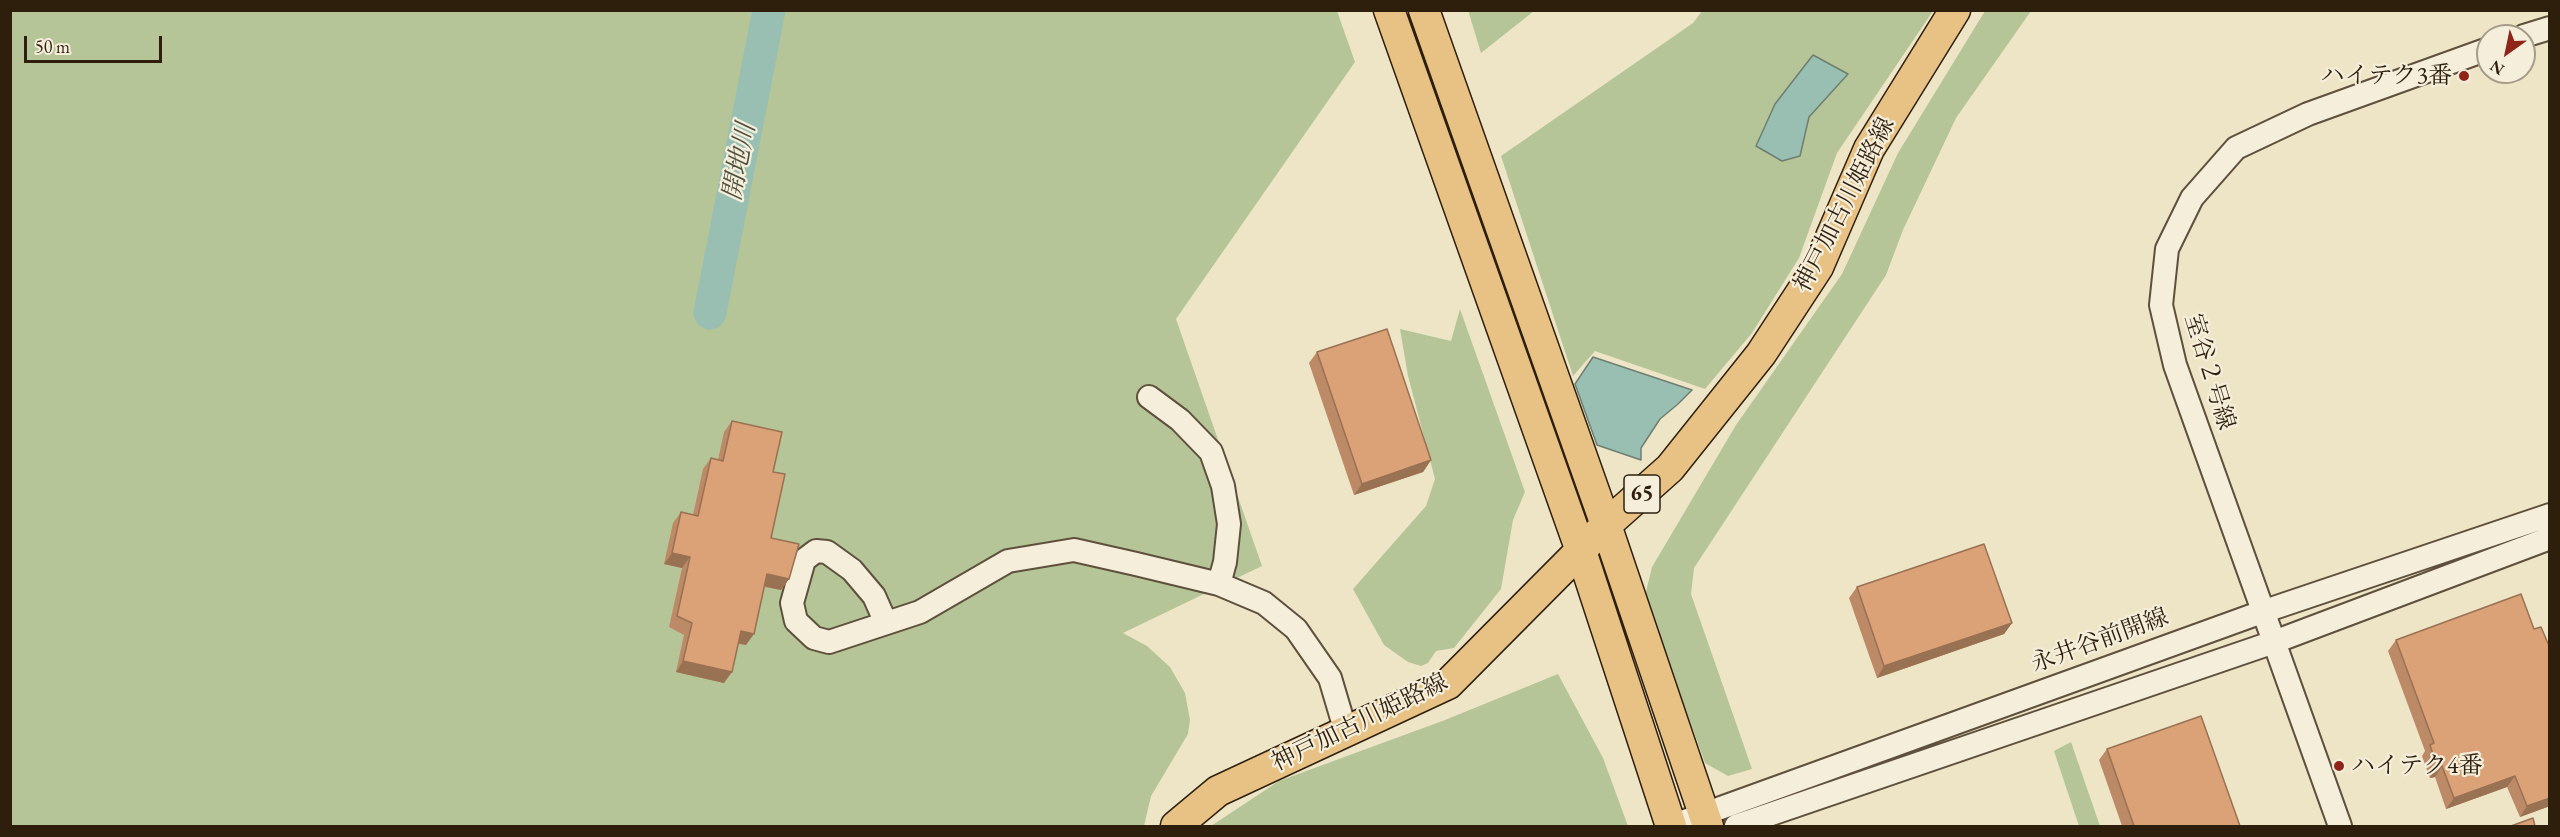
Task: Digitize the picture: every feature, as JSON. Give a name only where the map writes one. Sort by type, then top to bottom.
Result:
[{"type":"main road","points":[[1389,10],[1581,551],[1671,826]]},
{"type":"main road","name":"65","points":[[1424,10],[1606,525],[1706,820]]},
{"type":"main road","name":"神戸加古川姫路線","points":[[1176,826],[1218,791],[1448,684],[1606,525],[1670,468],[1761,354],[1818,267],[1869,149],[1955,10]]},
{"type":"street","name":"室谷２号線","points":[[2340,826],[2175,365],[2161,305],[2167,249],[2192,198],[2236,148],[2308,114],[2476,53]]},
{"type":"street","points":[[1149,397],[1180,420],[1211,452],[1223,486],[1229,524],[1225,562],[1219,584]]},
{"type":"street","name":"永井谷前開線","points":[[1671,826],[1706,820],[2262,612],[2550,515]]},
{"type":"street","points":[[1736,826],[2274,642],[2550,538]]},
{"type":"street","points":[[886,623],[873,596],[852,570],[827,552],[816,551],[804,560],[792,603],[796,621],[814,638],[829,642],[920,612],[1008,561],[1074,549],[1219,584],[1264,603],[1296,629],[1330,678],[1346,732]]},
{"type":"green space","points":[[1468,10],[1534,10],[1534,11],[1481,53]]},
{"type":"green space","points":[[10,11],[1337,11],[1355,62],[1176,319],[1262,566],[1123,633],[1147,646],[1170,667],[1185,693],[1190,720],[1188,734],[1151,796],[1144,826],[11,826]]},
{"type":"green space","points":[[1702,11],[1933,11],[1837,153],[1799,258],[1752,333],[1705,389],[1595,351],[1573,376],[1501,156],[1693,23]],"holes":[[[1813,55],[1848,74],[1809,117]]]},
{"type":"green space","points":[[1985,11],[2031,11],[1956,118],[1903,230],[1886,275],[1694,568],[1691,594],[1752,769],[1728,776],[1705,763],[1645,596],[1652,567],[1736,425],[1842,274],[1898,153]]},
{"type":"green space","points":[[1460,309],[1525,492],[1513,520],[1501,589],[1454,648],[1436,651],[1428,663],[1421,666],[1408,662],[1384,645],[1353,589],[1426,506],[1435,479],[1408,376],[1400,329],[1451,341]]},
{"type":"green space","points":[[1558,674],[1603,758],[1628,826],[1211,826],[1279,781],[1445,720]]},
{"type":"green space","points":[[2071,742],[2100,826],[2079,826],[2054,751]]},
{"type":"water","points":[[1813,55],[1848,74],[1809,117],[1800,156],[1782,161],[1756,146],[1775,104]]},
{"type":"water","points":[[1593,357],[1692,390],[1660,419],[1641,448],[1641,460],[1597,445],[1575,384]]},
{"type":"building","points":[[1387,329],[1431,460],[1362,484],[1317,352]]},
{"type":"building","points":[[732,421],[782,432],[773,472],[785,474],[771,538],[799,544],[789,579],[767,574],[754,634],[741,631],[732,672],[683,661],[692,623],[677,616],[690,557],[672,553],[681,512],[698,516],[711,458],[723,461]]},
{"type":"building","points":[[1984,544],[2012,623],[1884,666],[1857,587]]},
{"type":"building","points":[[2521,594],[2534,629],[2541,627],[2550,648],[2550,798],[2527,806],[2515,776],[2454,798],[2442,766],[2437,767],[2430,745],[2434,743],[2396,640]]},
{"type":"building","points":[[2201,716],[2240,826],[2134,826],[2107,749]]},
{"type":"building","points":[[2533,818],[2535,826],[2511,826]]},
{"type":"waterway","name":"開地川","points":[[710,313],[769,10]]},
{"type":"place","name":"ハイテク3番","points":[[2464,76]]},
{"type":"place","name":"ハイテク4番","points":[[2339,766]]}]
